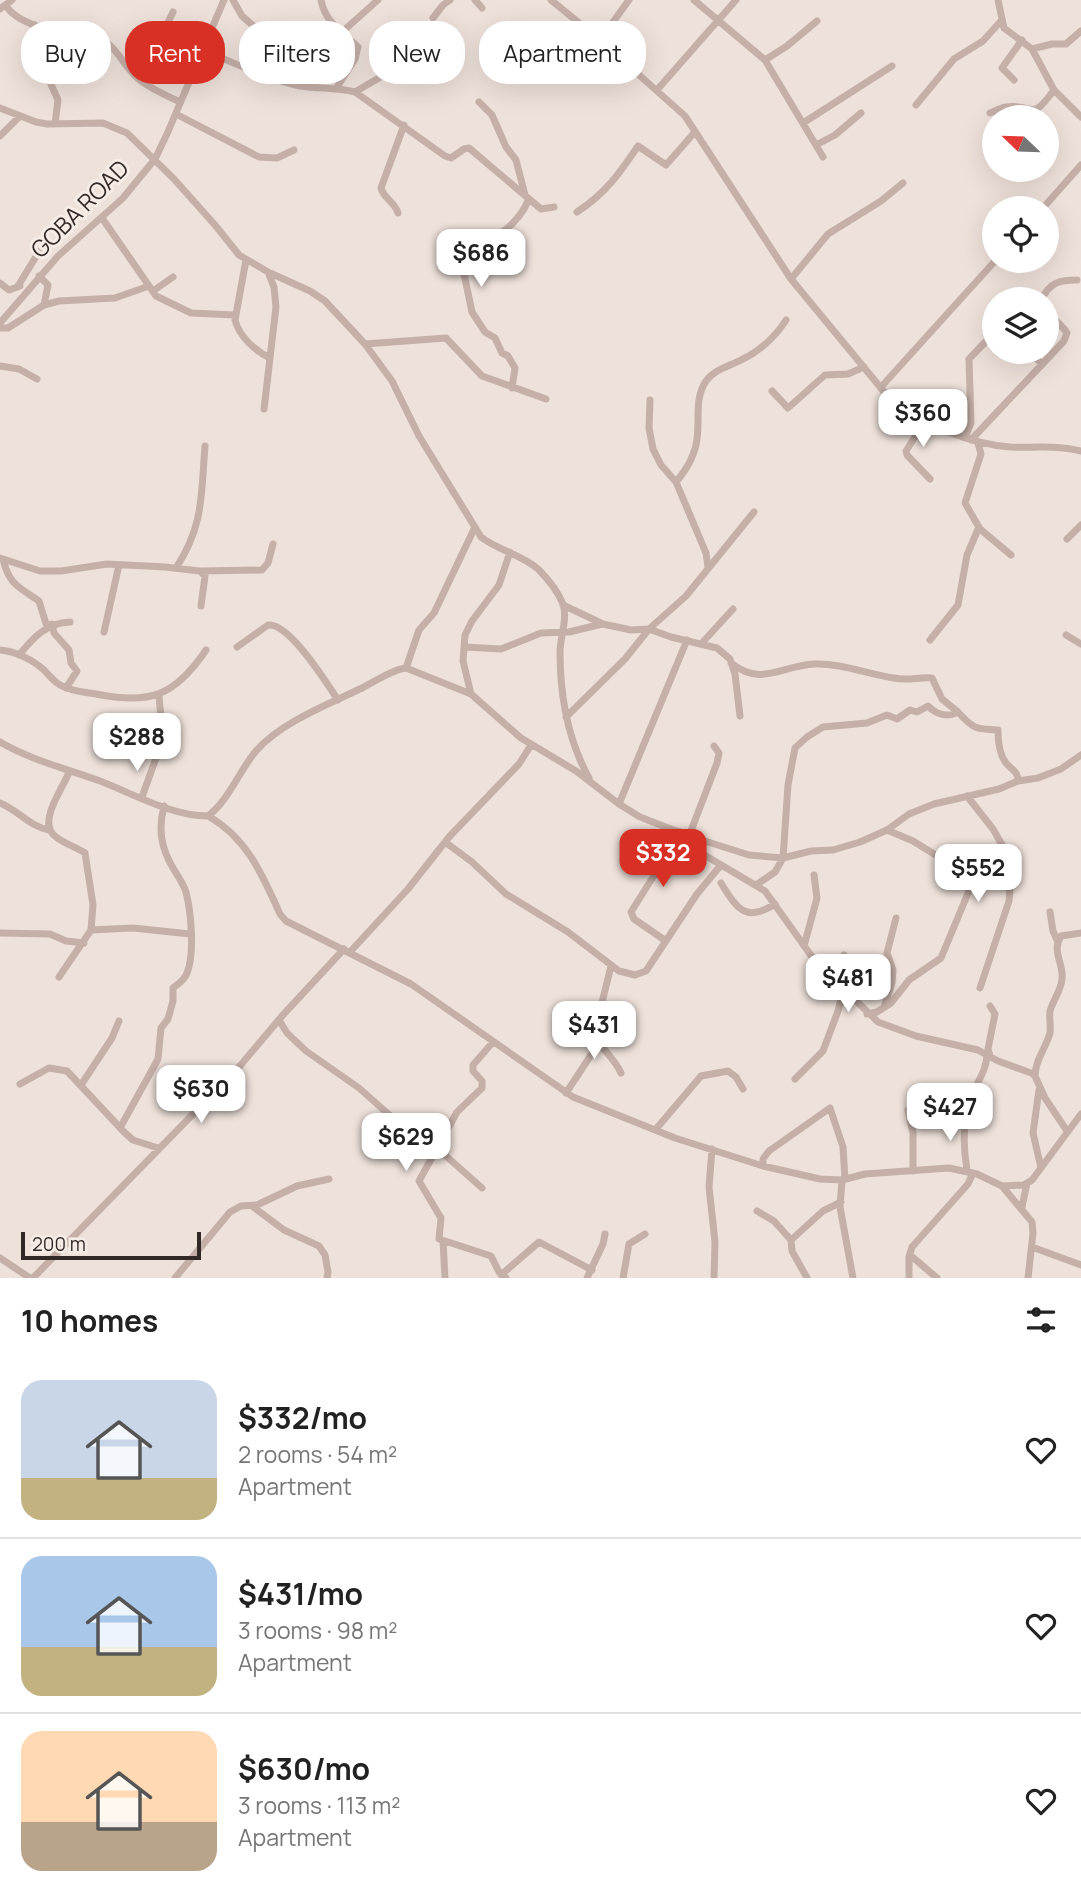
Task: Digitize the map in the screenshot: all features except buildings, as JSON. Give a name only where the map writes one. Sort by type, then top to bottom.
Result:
[{"type":"street","name":"GOBA ROAD","points":[[214,21],[224,0]]},
{"type":"street","points":[[233,0],[248,21]]},
{"type":"street","points":[[321,0],[325,16],[330,21]]},
{"type":"street","points":[[354,21],[377,0]]},
{"type":"street","points":[[433,18],[450,0]]},
{"type":"street","points":[[475,0],[482,8]]},
{"type":"street","points":[[551,0],[577,21]]},
{"type":"street","points":[[614,21],[629,0]]},
{"type":"street","points":[[694,0],[765,60],[823,156]]},
{"type":"street","points":[[657,90],[736,0]]},
{"type":"street","points":[[998,0],[1002,21],[1008,31],[1032,49],[1055,90],[1081,117]]},
{"type":"street","points":[[6,5],[13,14],[27,21]]},
{"type":"street","points":[[169,21],[173,12]]},
{"type":"street","points":[[765,60],[817,21]]},
{"type":"street","points":[[916,105],[954,59],[983,41],[1002,21]]},
{"type":"street","points":[[1032,49],[1046,44],[1066,44],[1081,31]]},
{"type":"street","points":[[1014,80],[1002,68],[1022,40]]},
{"type":"street","points":[[111,45],[142,82],[180,102]]},
{"type":"street","points":[[803,123],[892,66]]},
{"type":"street","points":[[646,80],[685,116],[791,279],[890,399],[925,421],[971,440],[1081,451]]},
{"type":"street","points":[[51,84],[58,100],[55,124]]},
{"type":"street","name":"GOBA ROAD","points":[[0,325],[58,256],[139,181],[155,159],[188,84]]},
{"type":"street","points":[[292,84],[337,87],[355,92],[451,158],[470,148],[541,209],[554,207]]},
{"type":"street","points":[[355,92],[369,84]]},
{"type":"street","points":[[1042,105],[1055,90]]},
{"type":"street","points":[[479,102],[498,124],[502,140],[516,159],[527,198],[515,223],[485,242],[464,250],[460,255],[472,313],[485,332],[495,338],[502,353],[508,356],[515,368],[512,388]]},
{"type":"street","points":[[0,108],[36,122],[110,124],[136,140],[155,159],[239,255],[326,301],[365,344],[392,381],[419,436],[481,537],[491,545],[510,552],[537,568],[563,605],[603,624],[631,630],[649,628],[718,648],[732,663],[748,673],[761,676],[817,664],[870,671],[893,678],[932,678],[942,699],[958,712],[964,721],[977,730],[998,730],[1000,752],[1004,761],[1016,772],[1018,781]]},
{"type":"street","points":[[816,145],[835,135],[861,113]]},
{"type":"street","points":[[176,114],[259,157],[277,158],[294,150]]},
{"type":"street","points":[[0,136],[19,117]]},
{"type":"street","points":[[398,213],[396,206],[384,195],[381,188],[404,125]]},
{"type":"street","points":[[578,212],[622,172],[638,146],[666,165],[694,133]]},
{"type":"street","points":[[1054,196],[1081,165]]},
{"type":"street","points":[[791,279],[828,234],[881,201],[903,183]]},
{"type":"street","points":[[102,218],[161,300],[191,313],[235,315]]},
{"type":"street","points":[[0,283],[9,290],[18,286],[47,243]]},
{"type":"street","points":[[246,260],[235,315],[237,328],[257,350],[270,358]]},
{"type":"street","points":[[264,409],[276,307],[274,287],[268,272]]},
{"type":"street","points":[[881,387],[984,273]]},
{"type":"street","points":[[39,276],[48,285],[44,305]]},
{"type":"street","points":[[0,325],[9,328],[44,305],[59,301],[122,296],[151,289],[173,277]]},
{"type":"street","points":[[1050,287],[1057,281],[1077,280]]},
{"type":"street","points":[[18,286],[22,286],[26,292]]},
{"type":"street","points":[[676,482],[688,469],[694,452],[699,396],[708,378],[726,366],[755,353],[774,336],[786,320]]},
{"type":"street","points":[[1059,324],[1067,333],[1059,346]]},
{"type":"street","points":[[365,344],[446,338],[482,376],[546,399]]},
{"type":"street","points":[[982,345],[969,359],[971,440],[981,454],[965,503],[979,527],[1011,555]]},
{"type":"street","points":[[971,440],[1042,364]]},
{"type":"street","points":[[0,366],[19,369],[37,379]]},
{"type":"street","points":[[772,391],[788,408],[825,375],[848,374],[864,367]]},
{"type":"street","points":[[650,400],[650,441],[655,456],[676,482],[706,553],[709,567]]},
{"type":"street","points":[[925,421],[906,451],[930,479]]},
{"type":"street","points":[[176,568],[190,546],[198,521],[203,494],[205,446]]},
{"type":"street","points":[[566,716],[625,659],[649,628],[686,596],[754,512]]},
{"type":"street","points":[[1067,539],[1081,525]]},
{"type":"street","points":[[208,816],[268,739],[288,725],[338,699],[406,668],[419,631],[434,613],[475,527]]},
{"type":"street","points":[[930,640],[957,605],[967,555],[979,527]]},
{"type":"street","points":[[2,558],[48,572],[107,564],[200,571],[262,570],[268,564],[273,544]]},
{"type":"street","points":[[471,694],[463,661],[466,635],[472,621],[499,585],[510,552]]},
{"type":"street","points":[[2,558],[10,580],[39,601],[49,626],[69,650],[71,663],[77,671],[66,688]]},
{"type":"street","points":[[104,632],[119,565]]},
{"type":"street","points":[[200,571],[205,576],[201,606]]},
{"type":"street","points":[[563,605],[560,674],[566,716],[577,754],[591,781]]},
{"type":"street","points":[[702,643],[733,609]]},
{"type":"street","points":[[19,655],[32,639],[49,626],[70,622]]},
{"type":"street","points":[[237,647],[268,625],[274,624],[282,628],[306,655],[338,699]]},
{"type":"street","points":[[464,647],[501,649],[541,633],[574,632],[603,624]]},
{"type":"street","points":[[1066,635],[1081,643]]},
{"type":"street","points":[[619,804],[687,640]]},
{"type":"street","points":[[0,650],[19,655],[43,669],[54,681],[66,688],[116,698],[150,698],[159,695],[184,679],[206,650]]},
{"type":"street","points":[[732,663],[740,716]]},
{"type":"street","points":[[406,668],[471,694],[531,745],[591,781],[640,817],[749,855],[783,858],[811,850],[833,850],[860,842],[887,830],[909,814],[999,789],[1018,781],[1038,778],[1061,769],[1081,755]]},
{"type":"street","points":[[142,797],[165,733],[159,695]]},
{"type":"street","points":[[757,885],[775,872],[783,858],[788,785],[794,752],[807,737],[824,727],[867,723],[887,715],[897,719],[910,710],[918,712],[928,706],[934,712],[944,715],[958,712]]},
{"type":"street","points":[[0,742],[69,772],[164,806],[208,816],[224,825],[249,851],[286,921],[411,984],[566,1093],[675,1138],[763,1166],[820,1179],[844,1180],[865,1174],[949,1168],[970,1171],[1002,1186],[1032,1222],[1028,1278]]},
{"type":"street","points":[[0,1258],[32,1278],[55,1258],[81,1227],[239,1067],[279,1020],[408,889],[445,842],[519,764],[531,745]]},
{"type":"street","points":[[689,836],[717,763],[719,753],[714,746]]},
{"type":"street","points":[[59,977],[91,930],[93,905],[87,857],[49,830],[51,813],[69,772]]},
{"type":"street","points":[[967,796],[993,829],[1009,857]]},
{"type":"street","points":[[0,803],[36,827],[49,830]]},
{"type":"street","points":[[120,1128],[158,1059],[161,1028],[168,1019],[173,988],[187,974],[192,947],[186,893],[171,865],[160,833],[164,806]]},
{"type":"street","points":[[887,830],[913,841],[947,862],[1007,886],[1011,893],[980,988]]},
{"type":"street","points":[[679,832],[691,846],[765,891],[804,946],[843,990],[877,1022],[988,1055],[1035,1076]]},
{"type":"street","points":[[666,942],[634,919],[631,912],[679,832]]},
{"type":"street","points":[[445,842],[472,862],[506,894],[568,932],[611,966],[626,974],[644,974],[697,894],[721,865]]},
{"type":"street","points":[[867,1014],[884,1008],[909,981],[945,953],[976,874]]},
{"type":"street","points":[[804,946],[817,898],[814,875]]},
{"type":"street","points":[[721,883],[734,905],[746,912],[757,913],[775,904]]},
{"type":"street","points":[[1051,912],[1053,931],[1058,942]]},
{"type":"street","points":[[884,1008],[892,983],[892,970],[887,953],[896,918]]},
{"type":"street","points":[[91,930],[143,929],[190,934]]},
{"type":"street","points":[[0,933],[50,934],[66,941],[84,943]]},
{"type":"street","points":[[1067,1131],[1039,1087],[1035,1069],[1049,1035],[1050,1011],[1062,981],[1057,953],[1058,942],[1061,936],[1081,933]]},
{"type":"street","points":[[831,977],[844,955]]},
{"type":"street","points":[[566,1093],[593,1053],[611,966]]},
{"type":"street","points":[[795,1079],[823,1051],[843,990]]},
{"type":"street","points":[[909,1278],[909,1255],[919,1238],[968,1184],[970,1171],[964,1140],[966,1120],[970,1101],[988,1055],[995,1014],[990,1006]]},
{"type":"street","points":[[279,1020],[287,1034],[306,1051],[359,1088],[395,1120],[441,1139]]},
{"type":"street","points":[[81,1085],[112,1038],[119,1021]]},
{"type":"street","points":[[595,1035],[621,1073]]},
{"type":"street","points":[[493,1042],[473,1065],[473,1071],[482,1081],[482,1088],[457,1112],[419,1181],[442,1218],[438,1237],[491,1256],[504,1277],[539,1242],[592,1270]]},
{"type":"street","points":[[20,1084],[42,1070],[55,1068],[67,1071],[133,1140],[159,1149]]},
{"type":"street","points":[[656,1129],[701,1076],[727,1071],[736,1077],[743,1089]]},
{"type":"street","points":[[1039,1087],[1034,1133],[1041,1168]]},
{"type":"street","points":[[763,1166],[763,1159],[769,1151],[830,1108],[842,1147],[844,1180],[841,1202],[853,1278]]},
{"type":"street","points":[[908,1110],[913,1133],[913,1171]]},
{"type":"street","points":[[1002,1186],[1014,1186],[1032,1180],[1081,1114]]},
{"type":"street","points":[[437,1148],[482,1188]]},
{"type":"street","points":[[712,1149],[709,1187],[715,1242],[714,1278]]},
{"type":"street","points":[[175,1278],[214,1234],[228,1213],[241,1206],[252,1206],[285,1190],[328,1179]]},
{"type":"street","points":[[1022,1207],[1027,1183]]},
{"type":"street","points":[[791,1240],[814,1218],[841,1202]]},
{"type":"street","points":[[252,1206],[284,1230],[319,1246],[325,1255],[327,1278]]},
{"type":"street","points":[[757,1210],[774,1221],[791,1240],[792,1251],[807,1278]]},
{"type":"street","points":[[587,1278],[605,1234]]},
{"type":"street","points":[[623,1278],[629,1244],[645,1234]]},
{"type":"street","points":[[443,1241],[445,1278]]},
{"type":"street","points":[[1032,1247],[1081,1265]]},
{"type":"street","points":[[909,1255],[937,1278]]}]
